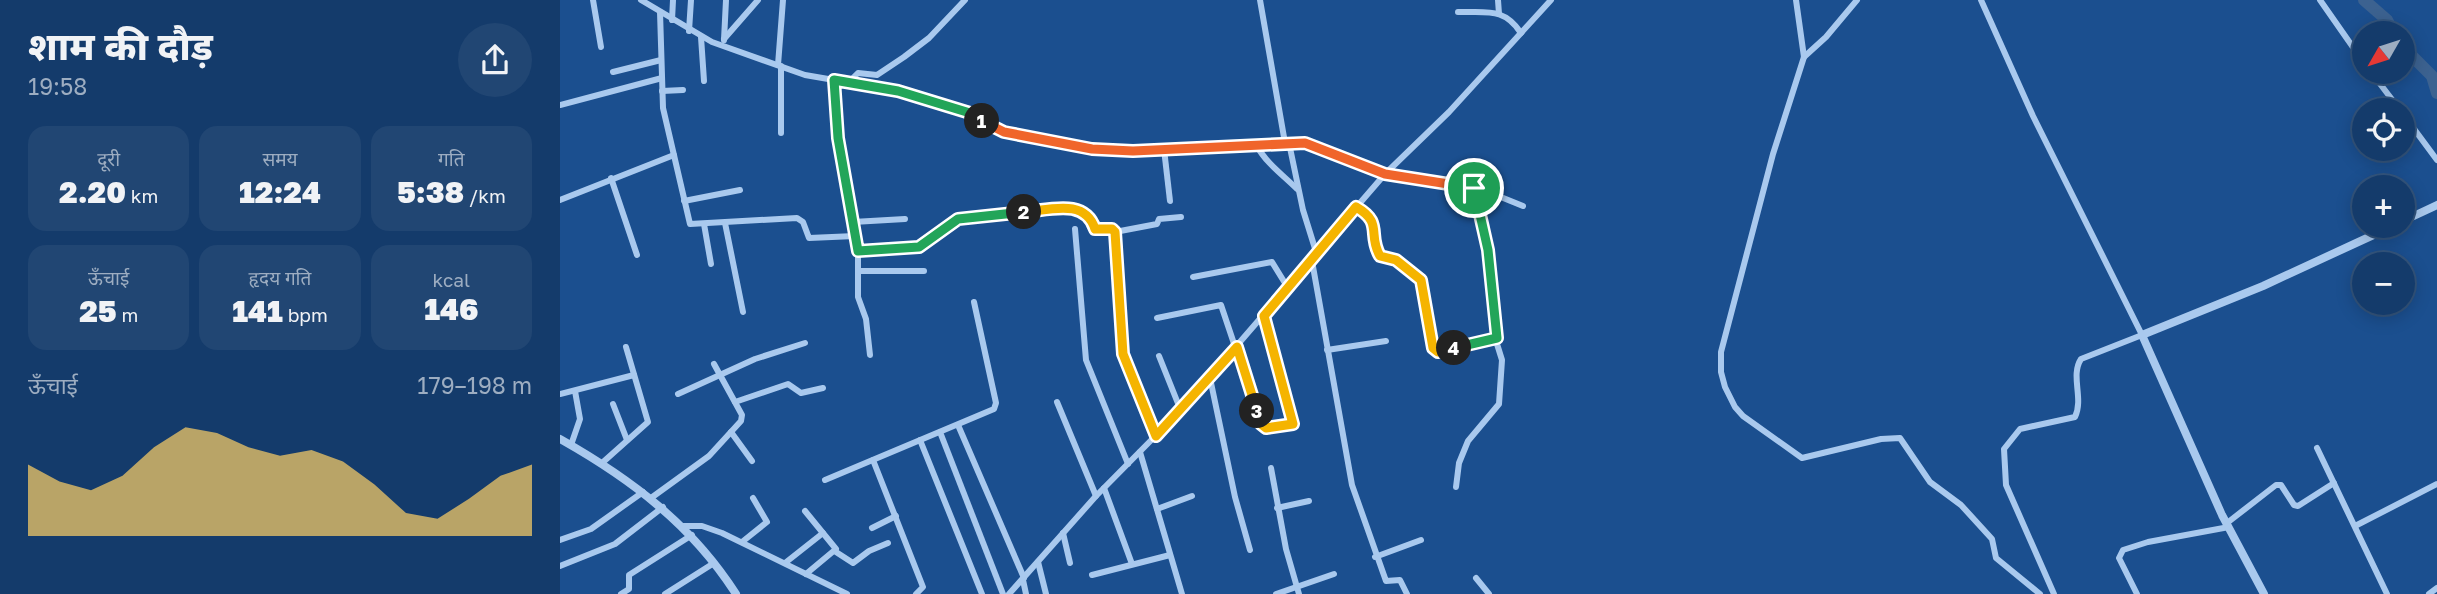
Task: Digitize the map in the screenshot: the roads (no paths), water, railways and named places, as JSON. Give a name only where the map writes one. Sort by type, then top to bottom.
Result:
[{"type":"street","points":[[593,0],[601,47]]},
{"type":"street","points":[[641,0],[651,3],[660,12],[701,37],[723,42],[805,75],[898,91],[970,113],[1004,132],[1092,149],[1164,149],[1287,143],[1317,146],[1385,174],[1474,188],[1495,193],[1524,206]]},
{"type":"street","points":[[672,20],[673,0]]},
{"type":"street","points":[[689,31],[691,0]]},
{"type":"street","points":[[723,42],[726,0]]},
{"type":"street","points":[[723,42],[758,0]]},
{"type":"street","points":[[781,133],[779,65],[783,0]]},
{"type":"street","points":[[848,83],[858,73],[879,74],[908,55],[965,0]]},
{"type":"street","points":[[1260,0],[1287,143],[1317,255]]},
{"type":"street","points":[[1498,0],[1499,14]]},
{"type":"street","points":[[1009,594],[1096,496],[1181,411],[1385,174],[1449,112],[1551,0]]},
{"type":"street","points":[[1796,0],[1804,57],[1773,155],[1724,331],[1721,367],[1729,397],[1743,416],[1802,458],[1881,439],[1900,438],[1930,482],[1961,505],[1992,539],[1996,558],[2040,594]]},
{"type":"street","points":[[1804,57],[1826,37],[1857,0]]},
{"type":"street","points":[[1981,0],[2033,116],[2142,335],[2228,525],[2264,594]]},
{"type":"street","points":[[2320,0],[2352,46]]},
{"type":"street","points":[[660,12],[662,91],[690,224],[797,218],[803,222],[809,238],[855,236]]},
{"type":"street","points":[[1458,12],[1499,14],[1512,20],[1521,33]]},
{"type":"street","points":[[701,37],[704,81]]},
{"type":"street","points":[[613,72],[661,60]]},
{"type":"street","points":[[560,104],[662,78]]},
{"type":"street","points":[[834,80],[838,138],[858,251],[858,298],[866,319],[870,355]]},
{"type":"street","points":[[662,91],[684,90]]},
{"type":"street","points":[[2415,131],[2437,160]]},
{"type":"street","points":[[1256,146],[1265,160],[1279,169],[1299,191]]},
{"type":"street","points":[[1164,149],[1170,201]]},
{"type":"street","points":[[560,200],[674,155]]},
{"type":"street","points":[[611,178],[637,255]]},
{"type":"street","points":[[1456,487],[1459,463],[1468,441],[1499,404],[1502,360],[1497,338],[1488,250],[1474,188]]},
{"type":"street","points":[[684,201],[740,190]]},
{"type":"street","points":[[2415,215],[2437,205]]},
{"type":"street","points":[[1356,207],[1369,215],[1373,222],[1380,256],[1396,260],[1421,280],[1434,350],[1438,352],[1497,338]]},
{"type":"street","points":[[858,251],[919,247],[962,218],[1062,208],[1083,210],[1092,218],[1095,229],[1112,229],[1115,232],[1154,224],[1159,219],[1181,218]]},
{"type":"street","points":[[853,222],[905,219]]},
{"type":"street","points":[[725,223],[743,312]]},
{"type":"street","points":[[704,224],[711,264]]},
{"type":"street","points":[[1075,229],[1086,360],[1128,464]]},
{"type":"street","points":[[1115,232],[1123,354],[1156,436]]},
{"type":"street","points":[[2054,594],[2006,485],[2004,449],[2020,429],[2075,417],[2079,405],[2076,370],[2081,359],[2263,286],[2367,238]]},
{"type":"street","points":[[1312,261],[1352,485],[1375,558],[1386,581],[1399,580],[1406,594]]},
{"type":"street","points":[[1193,277],[1272,262],[1276,264],[1288,288]]},
{"type":"street","points":[[858,271],[923,271]]},
{"type":"street","points":[[825,480],[958,425],[996,406],[974,302]]},
{"type":"street","points":[[1157,318],[1220,305],[1237,347],[1261,424],[1266,428],[1293,424],[1264,316]]},
{"type":"street","points":[[1327,350],[1386,341]]},
{"type":"street","points":[[678,394],[763,356],[805,344]]},
{"type":"street","points":[[602,463],[648,422],[626,347]]},
{"type":"street","points":[[1159,356],[1181,411]]},
{"type":"street","points":[[651,498],[709,456],[743,419],[714,364]]},
{"type":"street","points":[[560,394],[634,375]]},
{"type":"street","points":[[1210,378],[1235,497],[1250,550]]},
{"type":"street","points":[[735,402],[788,384],[802,393],[823,388]]},
{"type":"street","points":[[571,445],[580,419],[575,391]]},
{"type":"street","points":[[1057,402],[1096,496]]},
{"type":"street","points":[[613,404],[627,440]]},
{"type":"street","points":[[958,425],[1023,579],[1026,594]]},
{"type":"street","points":[[731,432],[752,461]]},
{"type":"street","points":[[940,432],[1003,594]]},
{"type":"street","points":[[560,439],[602,463],[663,507],[692,535],[736,594]]},
{"type":"street","points":[[920,440],[982,594]]},
{"type":"street","points":[[2317,449],[2387,594]]},
{"type":"street","points":[[1140,452],[1182,594]]},
{"type":"street","points":[[873,460],[923,587],[916,594]]},
{"type":"street","points":[[1271,468],[1277,508],[1297,591]]},
{"type":"street","points":[[2137,594],[2119,558],[2123,550],[2228,525],[2276,485],[2281,485],[2294,505],[2298,506],[2334,483]]},
{"type":"street","points":[[2355,526],[2437,484]]},
{"type":"street","points":[[1104,488],[1132,564]]},
{"type":"street","points":[[560,540],[597,526],[643,492]]},
{"type":"street","points":[[1157,509],[1192,496]]},
{"type":"street","points":[[742,542],[766,522],[752,498]]},
{"type":"street","points":[[1277,508],[1309,501]]},
{"type":"street","points":[[560,566],[615,544],[663,507]]},
{"type":"street","points":[[805,511],[836,552],[853,563],[869,551],[888,543]]},
{"type":"street","points":[[872,528],[896,516]]},
{"type":"street","points":[[683,526],[702,526],[742,542],[846,594]]},
{"type":"street","points":[[785,563],[823,533]]},
{"type":"street","points":[[1063,533],[1070,563]]},
{"type":"street","points":[[621,594],[629,589],[629,575],[692,535]]},
{"type":"street","points":[[1375,558],[1421,540]]},
{"type":"street","points":[[806,574],[836,552]]},
{"type":"street","points":[[1092,575],[1170,555]]},
{"type":"street","points":[[1038,562],[1046,594]]},
{"type":"street","points":[[666,594],[714,563]]},
{"type":"street","points":[[1276,594],[1297,591],[1334,574]]},
{"type":"street","points":[[1476,578],[1489,594]]},
{"type":"street","points":[[2429,594],[2437,589]]},
{"type":"waterway","points":[[2364,0],[2388,21]]},
{"type":"waterway","points":[[2415,59],[2432,76],[2437,93]]}]
